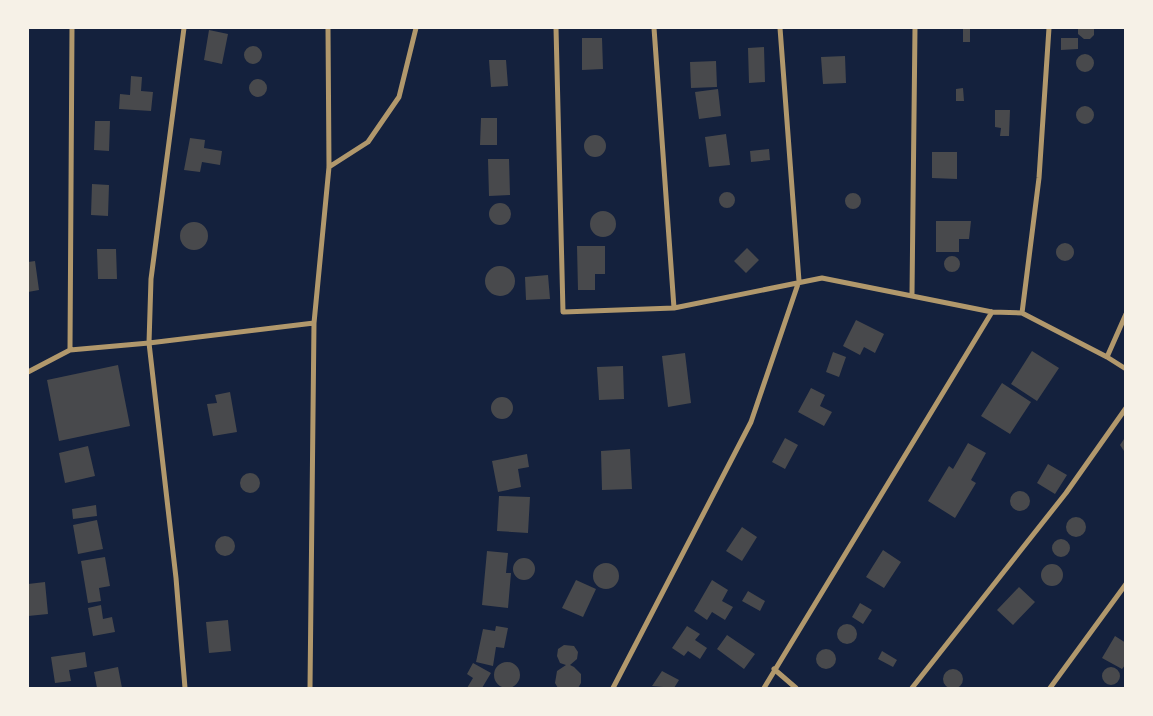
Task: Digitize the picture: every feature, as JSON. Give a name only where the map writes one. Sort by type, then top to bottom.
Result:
[{"type":"street","points":[[70,350],[72,28]]},
{"type":"street","points":[[184,28],[151,279],[148,343],[176,578],[185,688]]},
{"type":"street","points":[[310,688],[314,323],[329,167],[328,28]]},
{"type":"street","points":[[329,167],[368,142],[399,97],[416,28]]},
{"type":"street","points":[[556,28],[563,312],[674,308],[799,281],[822,278],[912,294],[992,312],[1022,313],[1107,357],[1126,369]]},
{"type":"street","points":[[654,28],[674,308]]},
{"type":"street","points":[[613,688],[751,422],[799,281],[780,28]]},
{"type":"street","points":[[912,294],[915,28]]},
{"type":"street","points":[[1022,313],[1039,178],[1049,28]]},
{"type":"street","points":[[764,688],[992,312]]},
{"type":"street","points":[[1107,357],[1126,314]]},
{"type":"street","points":[[28,372],[70,350],[148,343],[314,323]]},
{"type":"street","points":[[912,688],[1066,493],[1126,408]]},
{"type":"street","points":[[1050,688],[1126,584]]},
{"type":"street","points":[[774,669],[796,688]]},
{"type":"building","points":[[1078,28],[1094,28],[1094,35],[1090,39],[1084,39],[1078,34]]},
{"type":"building","points":[[963,29],[970,29],[970,42],[963,42]]},
{"type":"building","points":[[209,30],[228,34],[222,64],[204,60]]},
{"type":"building","points":[[582,38],[602,38],[603,69],[582,70]]},
{"type":"building","points":[[1061,38],[1078,38],[1078,49],[1061,50]]},
{"type":"building","points":[[253,46],[259,49],[262,55],[259,61],[253,64],[247,61],[244,55],[247,49]]},
{"type":"building","points":[[764,47],[765,82],[749,83],[748,48]]},
{"type":"building","points":[[1085,54],[1091,57],[1094,63],[1091,69],[1085,72],[1079,69],[1076,63],[1079,57]]},
{"type":"building","points":[[845,56],[846,83],[823,84],[821,57]]},
{"type":"building","points":[[489,60],[506,60],[508,86],[491,87]]},
{"type":"building","points":[[716,61],[717,87],[691,88],[690,62]]},
{"type":"building","points":[[131,76],[142,77],[141,91],[153,92],[151,111],[119,109],[120,94],[130,95]]},
{"type":"building","points":[[258,79],[264,82],[267,88],[264,94],[258,97],[252,94],[249,88],[252,82]]},
{"type":"building","points":[[963,88],[964,101],[956,101],[956,89]]},
{"type":"building","points":[[718,89],[721,116],[699,119],[695,92]]},
{"type":"building","points":[[1085,106],[1091,109],[1094,115],[1091,121],[1085,124],[1079,121],[1076,115],[1079,109]]},
{"type":"building","points":[[995,110],[1010,110],[1009,136],[1000,136],[1001,128],[995,127]]},
{"type":"building","points":[[481,118],[497,118],[497,145],[480,145]]},
{"type":"building","points":[[95,121],[110,121],[109,151],[94,150]]},
{"type":"building","points":[[726,134],[730,165],[709,167],[705,137]]},
{"type":"building","points":[[595,135],[603,138],[606,146],[603,154],[595,157],[587,154],[584,146],[587,138]]},
{"type":"building","points":[[190,138],[205,140],[204,148],[222,151],[220,165],[202,162],[200,172],[184,170]]},
{"type":"building","points":[[769,149],[770,160],[751,162],[750,151]]},
{"type":"building","points":[[932,152],[957,152],[957,179],[932,178]]},
{"type":"building","points":[[488,159],[509,159],[510,195],[489,196]]},
{"type":"building","points":[[92,184],[109,185],[108,216],[91,215]]},
{"type":"building","points":[[724,192],[730,192],[735,197],[733,206],[724,208],[719,203],[719,197]]},
{"type":"building","points":[[850,193],[856,193],[861,198],[859,207],[850,209],[845,204],[845,198]]},
{"type":"building","points":[[500,203],[508,206],[511,214],[508,222],[500,225],[492,222],[489,214],[492,206]]},
{"type":"building","points":[[603,211],[612,215],[616,224],[612,233],[603,237],[594,233],[590,224],[594,215]]},
{"type":"building","points":[[936,221],[971,221],[969,239],[959,239],[959,252],[936,252]]},
{"type":"building","points":[[194,222],[204,226],[208,236],[204,246],[194,250],[184,246],[180,236],[184,226]]},
{"type":"building","points":[[1065,243],[1071,246],[1074,252],[1071,258],[1065,261],[1059,258],[1056,252],[1059,246]]},
{"type":"building","points":[[577,246],[605,246],[605,274],[595,274],[595,290],[578,290]]},
{"type":"building","points":[[747,248],[759,260],[746,273],[734,261]]},
{"type":"building","points":[[97,249],[116,249],[117,279],[98,279]]},
{"type":"building","points":[[949,256],[955,256],[960,261],[958,270],[949,272],[944,267],[944,261]]},
{"type":"building","points":[[35,261],[39,290],[28,292],[28,262]]},
{"type":"building","points":[[500,266],[506,267],[514,275],[514,287],[506,295],[500,296],[494,295],[486,287],[485,281],[486,275],[494,267]]},
{"type":"building","points":[[548,275],[550,299],[526,300],[525,277]]},
{"type":"building","points":[[856,320],[884,334],[875,353],[864,347],[860,355],[843,346]]},
{"type":"building","points":[[1032,351],[1059,368],[1037,401],[1011,384]]},
{"type":"building","points":[[833,352],[846,357],[839,377],[826,372]]},
{"type":"building","points":[[685,353],[691,403],[668,407],[662,356]]},
{"type":"building","points":[[118,365],[130,426],[59,441],[47,380]]},
{"type":"building","points":[[623,366],[624,399],[599,400],[597,367]]},
{"type":"building","points":[[1002,383],[1031,402],[1010,434],[981,416]]},
{"type":"building","points":[[811,388],[825,395],[820,406],[832,412],[824,426],[798,412]]},
{"type":"building","points":[[230,392],[237,432],[213,436],[207,404],[217,403],[215,395]]},
{"type":"building","points":[[502,397],[510,400],[513,408],[510,416],[502,419],[494,416],[491,408],[494,400]]},
{"type":"building","points":[[1126,436],[1126,454],[1120,445]]},
{"type":"building","points":[[785,438],[798,445],[785,469],[772,462]]},
{"type":"building","points":[[968,443],[986,453],[971,480],[976,483],[955,518],[928,501],[949,466],[953,469]]},
{"type":"building","points":[[88,446],[95,476],[65,483],[59,453]]},
{"type":"building","points":[[630,449],[632,489],[602,490],[601,451]]},
{"type":"building","points":[[527,454],[529,467],[518,469],[521,487],[498,492],[492,461]]},
{"type":"building","points":[[1048,464],[1067,475],[1055,494],[1037,483]]},
{"type":"building","points":[[250,473],[257,476],[260,483],[257,490],[250,493],[243,490],[240,483],[243,476]]},
{"type":"building","points":[[1020,491],[1027,494],[1030,501],[1027,508],[1020,511],[1013,508],[1010,501],[1013,494]]},
{"type":"building","points":[[499,496],[530,497],[528,533],[497,531]]},
{"type":"building","points":[[96,505],[97,516],[73,519],[72,509]]},
{"type":"building","points":[[1072,517],[1080,517],[1086,523],[1086,531],[1080,537],[1072,537],[1066,531],[1066,523]]},
{"type":"building","points":[[97,520],[103,549],[78,554],[73,525]]},
{"type":"building","points":[[742,527],[757,537],[742,561],[726,551]]},
{"type":"building","points":[[225,536],[232,539],[235,546],[232,553],[225,556],[218,553],[215,546],[218,539]]},
{"type":"building","points":[[1061,539],[1067,542],[1070,548],[1067,554],[1061,557],[1055,554],[1052,548],[1055,542]]},
{"type":"building","points":[[883,550],[901,562],[884,588],[866,577]]},
{"type":"building","points":[[487,551],[508,553],[506,573],[511,573],[508,608],[482,605]]},
{"type":"building","points":[[105,557],[110,586],[99,588],[101,601],[88,603],[81,561]]},
{"type":"building","points":[[524,558],[532,561],[535,569],[532,577],[524,580],[516,577],[513,569],[516,561]]},
{"type":"building","points":[[606,563],[615,567],[619,576],[615,585],[606,589],[597,585],[593,576],[597,567]]},
{"type":"building","points":[[1052,564],[1060,567],[1063,575],[1060,583],[1052,586],[1044,583],[1041,575],[1044,567]]},
{"type":"building","points":[[576,580],[596,589],[583,617],[562,608]]},
{"type":"building","points":[[712,580],[728,590],[722,601],[733,607],[725,620],[712,612],[707,620],[694,611]]},
{"type":"building","points":[[45,582],[48,614],[28,616],[28,584]]},
{"type":"building","points":[[1019,587],[1035,602],[1013,625],[997,610]]},
{"type":"building","points":[[748,591],[765,601],[760,611],[742,601]]},
{"type":"building","points":[[860,603],[872,610],[863,624],[852,617]]},
{"type":"building","points":[[101,605],[103,619],[112,617],[115,632],[93,636],[88,608]]},
{"type":"building","points":[[228,620],[231,651],[209,653],[206,622]]},
{"type":"building","points":[[847,624],[854,627],[857,634],[854,641],[847,644],[840,641],[837,634],[840,627]]},
{"type":"building","points":[[496,626],[508,628],[504,648],[496,647],[493,666],[476,662],[483,629],[495,631]]},
{"type":"building","points":[[687,626],[700,634],[695,640],[707,648],[700,659],[688,651],[684,656],[672,648]]},
{"type":"building","points":[[727,635],[755,654],[744,669],[717,649]]},
{"type":"building","points":[[1115,636],[1126,643],[1126,664],[1122,669],[1102,658]]},
{"type":"building","points":[[564,645],[574,646],[578,652],[577,659],[570,665],[581,674],[581,683],[578,688],[558,688],[555,683],[557,671],[566,665],[560,663],[557,656],[558,649]]},
{"type":"building","points":[[826,649],[833,652],[836,659],[833,666],[826,669],[819,666],[816,659],[819,652]]},
{"type":"building","points":[[882,651],[897,660],[893,667],[878,659]]},
{"type":"building","points":[[85,652],[87,667],[69,670],[71,681],[55,683],[51,657]]},
{"type":"building","points":[[507,662],[516,666],[520,675],[516,684],[507,688],[498,684],[494,675],[498,666]]},
{"type":"building","points":[[473,663],[491,673],[482,688],[467,688],[473,678],[467,674]]},
{"type":"building","points":[[118,667],[122,688],[97,688],[94,672]]},
{"type":"building","points":[[1111,667],[1117,670],[1120,676],[1117,682],[1111,685],[1105,682],[1102,676],[1105,670]]},
{"type":"building","points":[[953,669],[960,672],[963,679],[960,686],[953,689],[946,686],[943,679],[946,672]]},
{"type":"building","points":[[662,671],[679,680],[674,688],[652,686]]}]
